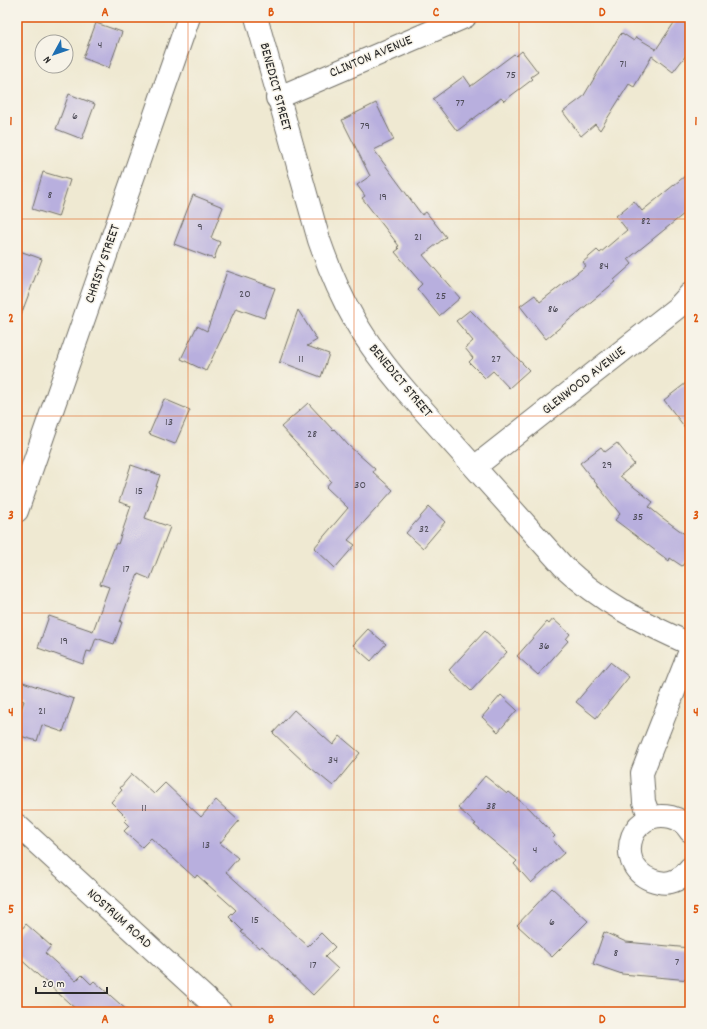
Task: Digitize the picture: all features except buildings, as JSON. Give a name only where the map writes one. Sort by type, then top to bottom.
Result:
[{"type":"street","name":"CHRISTY STREET","points":[[17,511],[189,17]]},
{"type":"street","name":"BENEDICT STREET","points":[[256,17],[277,98],[319,240],[331,275],[347,310],[383,364],[476,466],[563,566],[579,581],[620,610],[690,644]]},
{"type":"street","name":"CLINTON AVENUE","points":[[277,98],[465,17]]},
{"type":"street","name":"GLENWOOD AVENUE","points":[[476,466],[678,307],[690,294]]},
{"type":"street","points":[[650,818],[644,802],[642,773],[690,652]]},
{"type":"street","points":[[690,830],[676,818],[664,816],[650,818],[639,824],[632,835],[628,848],[631,862],[638,872],[649,880],[662,883],[675,881],[686,874],[690,868]]},
{"type":"street","name":"NOSTRUM ROAD","points":[[17,825],[221,1012]]}]
